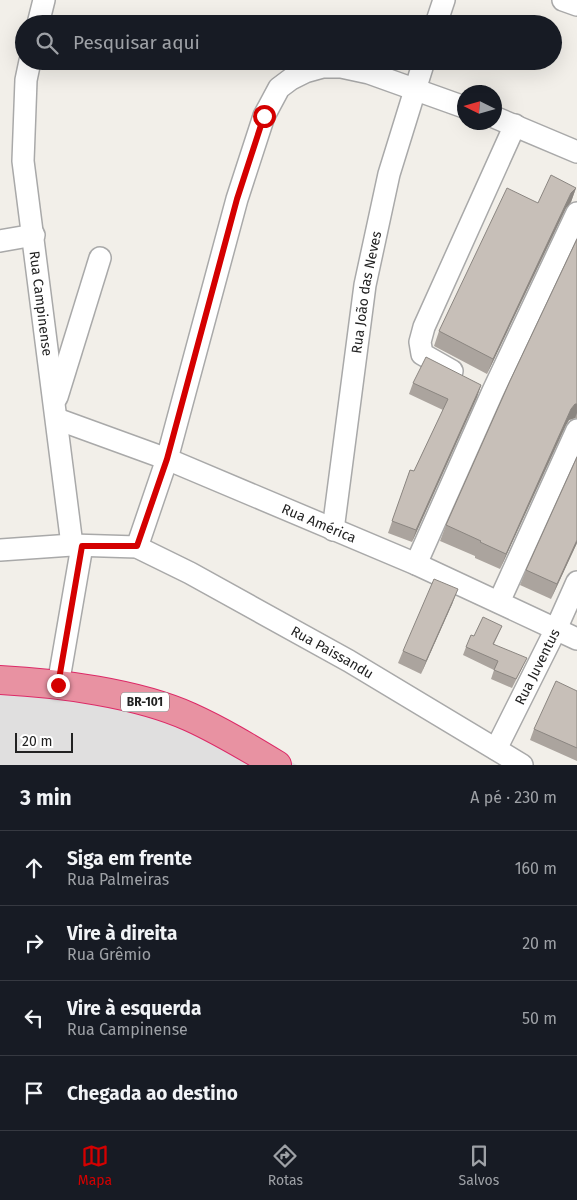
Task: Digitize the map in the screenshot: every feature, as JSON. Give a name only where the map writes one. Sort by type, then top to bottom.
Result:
[{"type":"highway","name":"BR-101","points":[[0,680],[58,685],[148,702],[189,717],[233,739],[277,765]]},
{"type":"street","points":[[40,15],[44,0]]},
{"type":"street","points":[[439,15],[444,0]]},
{"type":"street","points":[[563,0],[577,5]]},
{"type":"street","name":"Rua Campinense","points":[[28,70],[26,80],[23,161],[56,412],[77,546],[58,685]]},
{"type":"street","points":[[0,550],[77,546],[137,546],[167,459],[237,199],[264,116],[279,88],[291,79],[312,70]]},
{"type":"street","points":[[353,70],[370,73],[457,104]]},
{"type":"street","name":"Rua João das Neves","points":[[333,530],[365,285],[389,174],[421,70]]},
{"type":"street","points":[[502,121],[577,152]]},
{"type":"street","points":[[478,384],[422,354],[420,342],[424,328],[515,125]]},
{"type":"street","points":[[416,564],[478,384],[577,213]]},
{"type":"street","points":[[0,241],[34,235]]},
{"type":"street","points":[[56,412],[100,258]]},
{"type":"street","name":"Rua América","points":[[56,412],[416,564],[577,639]]},
{"type":"street","points":[[499,602],[577,430]]},
{"type":"street","name":"Rua Paissandu","points":[[137,546],[348,660],[522,765]]},
{"type":"street","name":"Rua Juventus","points":[[496,749],[556,629],[577,582]]},
{"type":"shaded area","points":[[0,675],[192,709],[297,765],[0,765]]},
{"type":"building","points":[[551,175],[576,188],[571,193],[493,359],[439,331],[507,188],[538,203]]},
{"type":"building","points":[[577,239],[577,404],[571,409],[506,554],[446,525],[510,381]]},
{"type":"building","points":[[426,357],[481,385],[416,530],[392,521],[410,470],[414,471],[448,399],[413,383]]},
{"type":"building","points":[[577,457],[577,540],[557,584],[526,570]]},
{"type":"building","points":[[434,579],[458,589],[426,661],[403,651]]},
{"type":"building","points":[[483,617],[502,626],[493,644],[527,658],[516,679],[494,670],[498,661],[466,647],[471,635],[474,636]]},
{"type":"building","points":[[556,681],[577,691],[577,748],[534,729]]},
{"type":"route","points":[[58,685],[82,546],[137,546],[167,459],[237,199],[264,116]]}]
